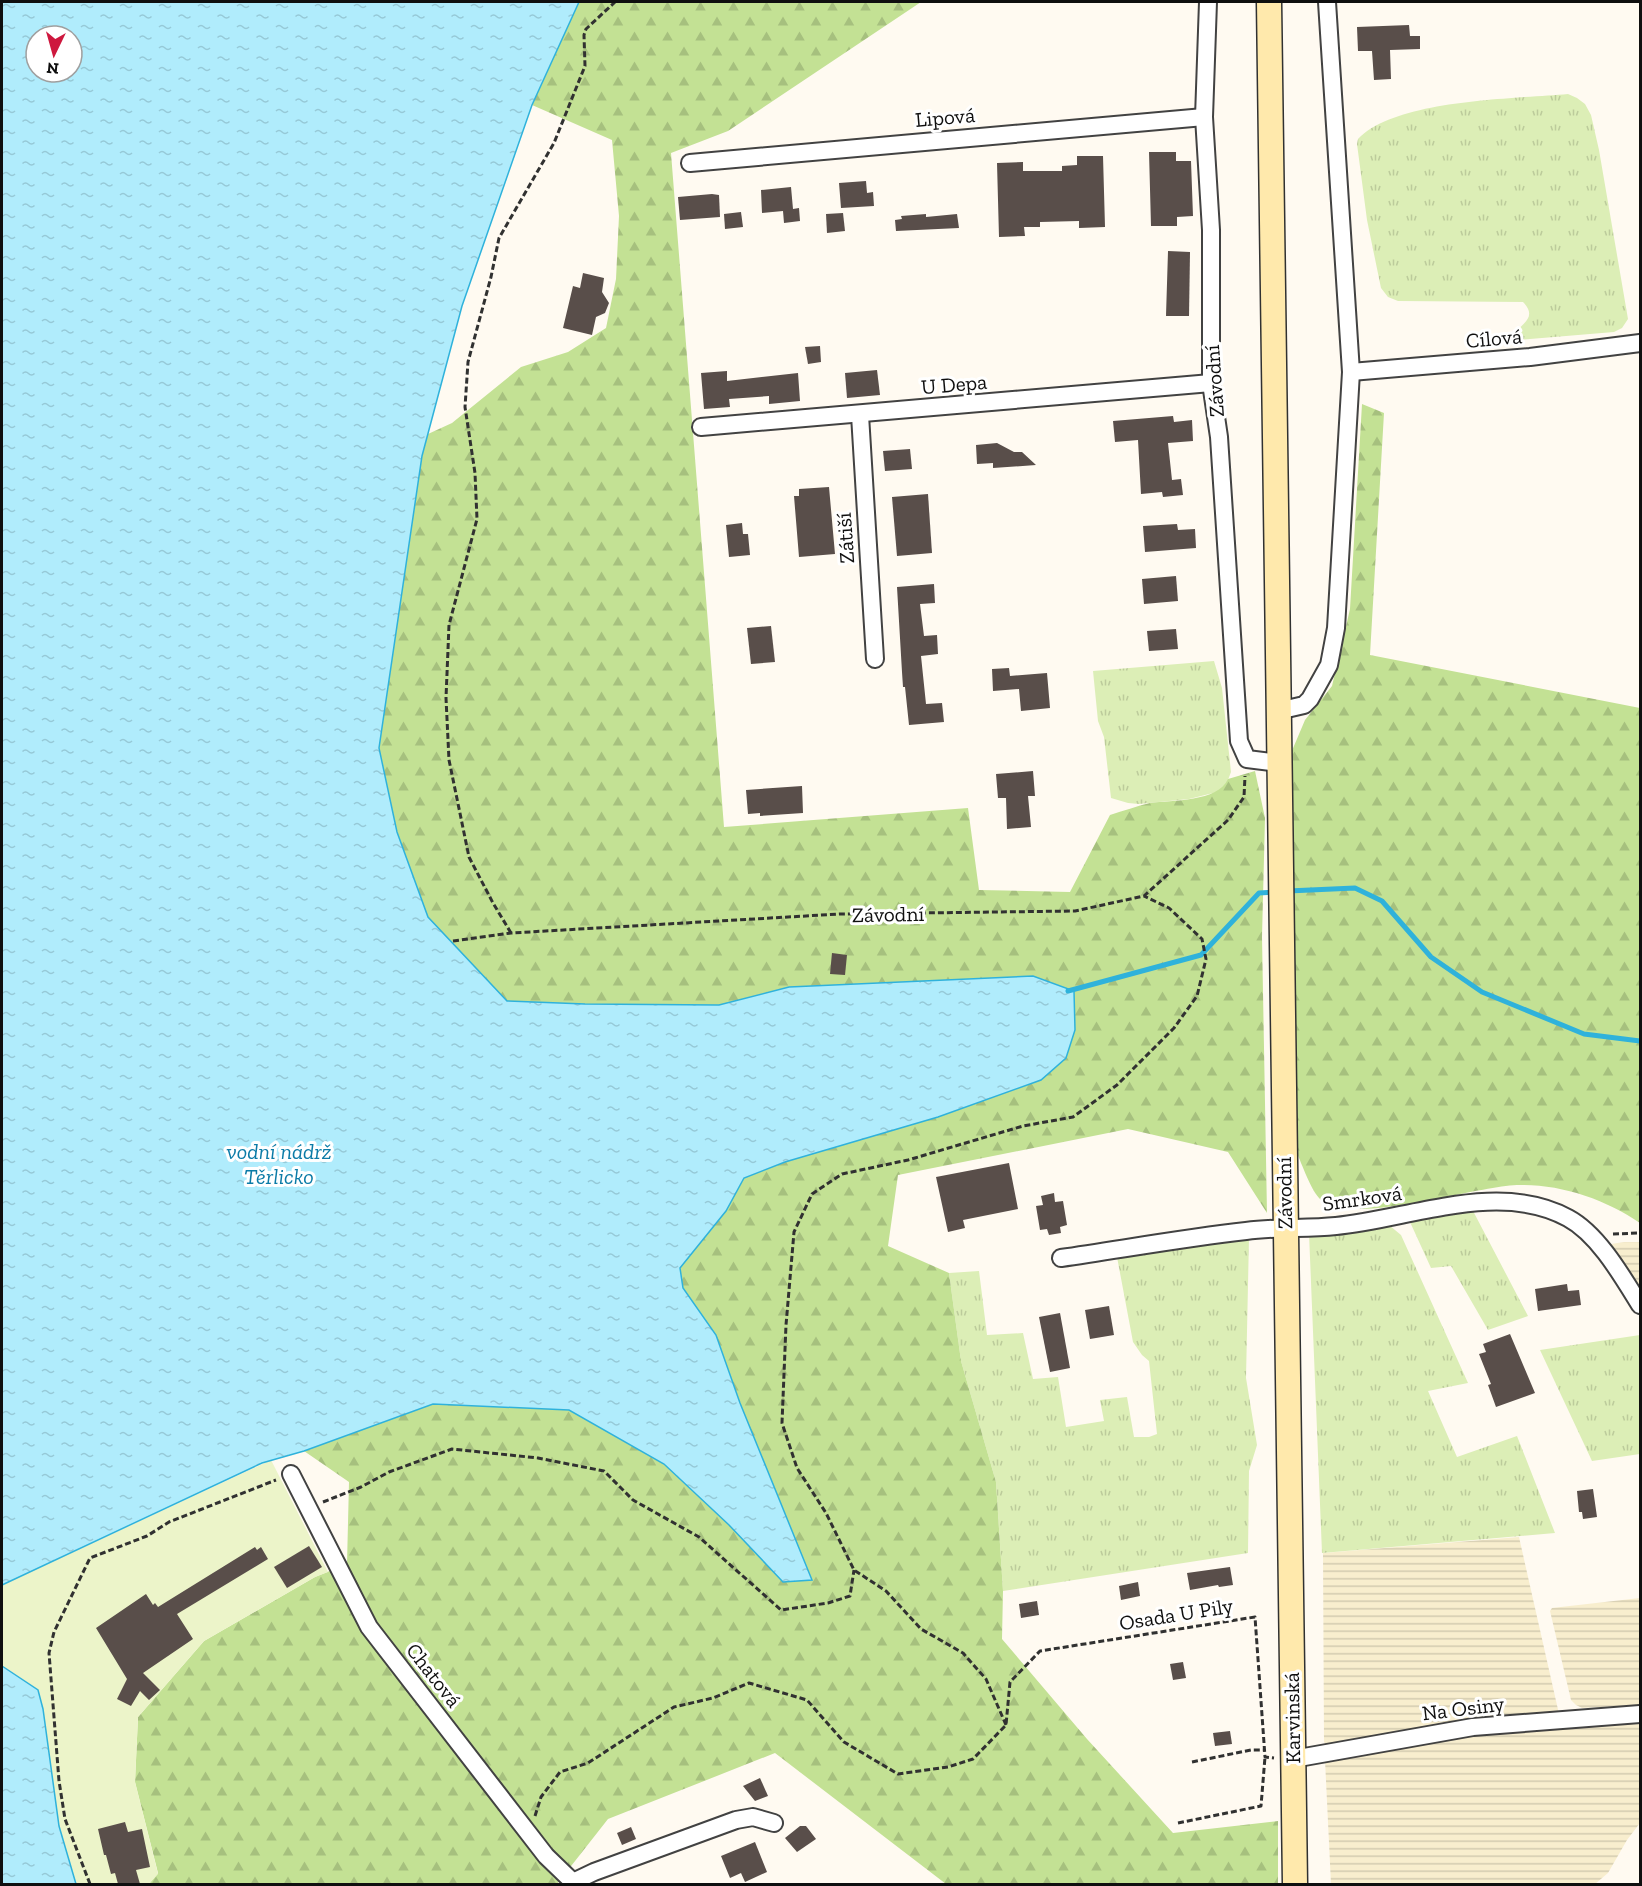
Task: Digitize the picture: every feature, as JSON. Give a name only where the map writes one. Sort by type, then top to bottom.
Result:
[{"type":"main road","name":"Závodní","points":[[1269,2],[1290,1551]]},
{"type":"main road","name":"Karvinská","points":[[1290,1551],[1295,1884]]},
{"type":"street","name":"Závodní","points":[[1209,2],[1204,117],[1211,230],[1211,383],[1219,437],[1239,741],[1247,759]]},
{"type":"street","points":[[1278,711],[1304,705],[1310,699],[1329,665],[1336,628],[1351,372],[1327,2]]},
{"type":"street","name":"Lipová","points":[[690,163],[1204,117]]},
{"type":"street","name":"Cílová","points":[[1351,372],[1530,357],[1641,343]]},
{"type":"street","name":"U Depa","points":[[701,427],[1211,383]]},
{"type":"street","name":"Zátiší","points":[[860,415],[875,659]]},
{"type":"street","points":[[1247,759],[1279,763]]},
{"type":"street","name":"Smrková","points":[[1061,1258],[1245,1231],[1284,1227],[1336,1226],[1477,1202],[1537,1206],[1569,1218],[1590,1235],[1641,1305]]},
{"type":"street","name":"Chatová","points":[[291,1474],[369,1627],[546,1856],[574,1883],[594,1872],[736,1820],[753,1817],[774,1823]]},
{"type":"street","name":"Na Osiny","points":[[1293,1759],[1473,1727],[1641,1714]]},
{"type":"path","points":[[511,933],[468,857],[449,760],[446,698],[449,625],[477,519],[475,473],[465,407],[468,362],[499,238],[554,143],[585,66],[584,35],[586,29],[615,2]]},
{"type":"path","points":[[529,1834],[541,1797],[560,1772],[588,1763],[674,1707],[713,1698],[748,1683],[807,1700],[844,1742],[898,1774],[948,1767],[973,1760],[1006,1725],[986,1679],[963,1653],[921,1629],[886,1591],[854,1570],[826,1513],[797,1468],[782,1423],[786,1325],[794,1232],[812,1194],[842,1174],[908,1160],[1023,1126],[1073,1117],[1117,1085],[1174,1028],[1197,996],[1206,959],[1202,939],[1169,908],[1144,896],[1228,820],[1244,797],[1247,759]]},
{"type":"path","name":"Závodní","points":[[453,941],[511,933],[840,914],[1074,911],[1144,896]]},
{"type":"path","points":[[1590,1235],[1641,1233]]},
{"type":"path","points":[[308,1508],[361,1487],[389,1472],[452,1449],[538,1458],[604,1471],[633,1500],[699,1537],[781,1610],[828,1603],[850,1596],[854,1570]]},
{"type":"path","points":[[90,1884],[65,1818],[51,1701],[49,1653],[54,1632],[68,1599],[90,1558],[147,1536],[169,1522],[291,1474]]},
{"type":"path","name":"Osada U Pily","points":[[1006,1725],[1010,1682],[1040,1652],[1255,1617],[1265,1750],[1261,1806],[1179,1823]]},
{"type":"path","points":[[1192,1762],[1251,1750],[1265,1750]]},
{"type":"path","points":[[1265,1757],[1293,1759]]},
{"type":"shaded area","points":[[1640,1242],[1640,1290],[1611,1244]]},
{"type":"shaded area","points":[[1519,1537],[1559,1714],[1328,1747],[1324,1742],[1323,1553]]},
{"type":"shaded area","points":[[1640,1598],[1640,1705],[1582,1708],[1576,1705],[1571,1700],[1550,1611],[1552,1608]]},
{"type":"shaded area","points":[[1640,1721],[1640,1823],[1608,1873],[1595,1884],[1331,1884],[1325,1760],[1483,1734]]},
{"type":"green space","points":[[579,2],[921,2],[728,131],[671,153],[724,827],[968,808],[979,890],[1070,892],[1110,815],[1150,803],[1205,796],[1223,787],[1228,779],[1255,771],[1265,818],[1262,937],[1267,1213],[1228,1152],[1128,1129],[898,1175],[888,1246],[949,1273],[961,1361],[996,1482],[1003,1591],[1002,1639],[1087,1739],[1173,1833],[1278,1821],[1278,1884],[946,1884],[775,1753],[608,1819],[557,1884],[149,1884],[158,1873],[135,1782],[138,1717],[204,1641],[315,1577],[347,1564],[349,1482],[304,1451],[433,1404],[569,1410],[664,1464],[729,1525],[783,1582],[811,1580],[740,1403],[716,1335],[683,1288],[680,1268],[726,1211],[744,1178],[785,1162],[1033,976],[789,987],[719,1005],[507,1001],[428,918],[397,832],[379,748],[422,456],[428,434],[452,423],[521,367],[568,352],[606,328],[616,279],[619,216],[612,140],[532,105]]},
{"type":"green space","points":[[1568,94],[1585,104],[1591,115],[1628,319],[1622,328],[1614,332],[1517,340],[1515,333],[1529,316],[1523,302],[1398,301],[1388,297],[1381,288],[1367,220],[1358,139],[1376,126],[1399,116],[1427,109],[1457,103]]},
{"type":"green space","points":[[1362,404],[1384,413],[1370,655],[1640,708],[1640,1223],[1613,1207],[1583,1195],[1536,1185],[1500,1187],[1386,1207],[1359,1209],[1337,1207],[1317,1196],[1296,1151],[1291,753],[1305,720],[1332,686],[1350,609]]},
{"type":"green space","points":[[1214,661],[1222,688],[1231,772],[1226,785],[1217,792],[1189,799],[1139,804],[1111,798],[1104,737],[1098,721],[1093,671]]},
{"type":"green space","points":[[1472,1209],[1528,1316],[1488,1330],[1451,1266],[1431,1268],[1410,1222]]},
{"type":"green space","points":[[1389,1225],[1401,1235],[1468,1383],[1428,1391],[1457,1457],[1517,1436],[1555,1533],[1322,1553],[1309,1233]]},
{"type":"green space","points":[[1249,1238],[1246,1378],[1257,1445],[1249,1471],[1248,1553],[1003,1591],[996,1482],[961,1361],[949,1273],[979,1271],[987,1335],[1023,1333],[1033,1379],[1058,1377],[1066,1427],[1104,1421],[1100,1400],[1127,1397],[1134,1437],[1149,1437],[1157,1434],[1149,1361],[1133,1342],[1117,1257]]},
{"type":"green space","points":[[1640,1335],[1640,1454],[1592,1461],[1540,1350]]},
{"type":"green space","points":[[271,1460],[328,1572],[315,1577],[204,1641],[138,1717],[135,1782],[158,1874],[149,1884],[76,1884],[59,1826],[43,1709],[38,1690],[2,1666],[2,1585]]},
{"type":"water","name":"vodní nádrž Těrlicko","points":[[2,2],[579,2],[532,105],[462,306],[422,456],[379,748],[397,832],[428,917],[507,1001],[719,1005],[789,987],[1033,976],[1074,991],[1075,1030],[1066,1058],[1041,1080],[938,1117],[785,1162],[744,1178],[726,1211],[680,1268],[683,1288],[716,1335],[740,1403],[812,1580],[783,1582],[729,1525],[664,1464],[569,1410],[433,1404],[304,1451],[262,1463],[2,1585]]},
{"type":"water","points":[[2,1666],[38,1690],[43,1709],[59,1826],[76,1884],[2,1884]]},
{"type":"building","points":[[1409,25],[1410,36],[1420,36],[1420,49],[1390,50],[1391,79],[1374,80],[1372,51],[1358,51],[1357,27]]},
{"type":"building","points":[[1149,152],[1176,152],[1176,161],[1191,161],[1193,216],[1177,217],[1177,226],[1151,226]]},
{"type":"building","points":[[1077,156],[1103,156],[1105,227],[1079,228],[1079,221],[1040,222],[1040,227],[1024,227],[1025,236],[999,237],[997,163],[1023,162],[1023,171],[1062,171],[1062,166],[1077,165]]},
{"type":"building","points":[[866,181],[867,193],[873,192],[874,206],[841,208],[839,183]]},
{"type":"building","points":[[791,187],[793,209],[799,208],[800,221],[784,223],[783,211],[762,213],[761,190]]},
{"type":"building","points":[[719,195],[720,217],[680,220],[678,197]]},
{"type":"building","points":[[741,212],[743,227],[725,229],[724,214]]},
{"type":"building","points":[[843,213],[845,231],[827,233],[826,214]]},
{"type":"building","points":[[926,214],[926,217],[957,214],[959,228],[896,231],[895,220],[902,219],[901,216]]},
{"type":"building","points":[[1168,251],[1190,252],[1189,316],[1166,316]]},
{"type":"building","points":[[583,273],[604,278],[602,292],[609,303],[605,313],[596,317],[592,335],[563,328],[573,286],[580,288]]},
{"type":"building","points":[[820,346],[821,362],[808,364],[805,347]]},
{"type":"building","points":[[877,370],[880,395],[847,398],[845,373]]},
{"type":"building","points":[[727,371],[727,381],[798,373],[800,401],[769,404],[769,396],[729,399],[730,407],[704,409],[701,373]]},
{"type":"building","points":[[1173,416],[1174,422],[1192,420],[1193,441],[1168,443],[1172,480],[1181,479],[1183,495],[1163,497],[1162,492],[1141,494],[1138,440],[1115,442],[1113,421]]},
{"type":"building","points":[[997,443],[1014,452],[1022,452],[1036,465],[993,468],[993,463],[977,464],[976,445]]},
{"type":"building","points":[[910,449],[912,469],[885,471],[883,451]]},
{"type":"building","points":[[829,487],[835,554],[799,557],[794,496],[799,496],[799,489]]},
{"type":"building","points":[[928,494],[932,553],[897,556],[892,497]]},
{"type":"building","points":[[742,523],[743,534],[748,534],[750,555],[729,557],[726,525]]},
{"type":"building","points":[[1177,524],[1178,530],[1195,529],[1196,548],[1145,552],[1143,526]]},
{"type":"building","points":[[1176,576],[1178,601],[1144,604],[1142,579]]},
{"type":"building","points":[[934,584],[935,603],[920,604],[924,636],[937,635],[938,654],[921,656],[926,704],[942,703],[944,722],[909,725],[905,687],[903,687],[897,587]]},
{"type":"building","points":[[771,626],[775,662],[751,664],[747,628]]},
{"type":"building","points":[[1176,629],[1178,649],[1149,651],[1147,631]]},
{"type":"building","points":[[1009,668],[1010,676],[1047,673],[1050,708],[1021,711],[1019,689],[993,691],[992,669]]},
{"type":"building","points":[[1033,771],[1035,796],[1028,796],[1031,827],[1007,829],[1006,798],[998,798],[996,774]]},
{"type":"building","points":[[802,786],[803,813],[760,816],[760,813],[748,814],[746,790]]},
{"type":"building","points":[[832,953],[847,955],[845,975],[830,974]]},
{"type":"building","points":[[1009,1163],[1018,1209],[963,1220],[965,1228],[948,1232],[936,1177]]},
{"type":"building","points":[[1054,1193],[1055,1202],[1063,1201],[1067,1225],[1060,1227],[1061,1233],[1049,1235],[1047,1229],[1040,1230],[1036,1206],[1043,1205],[1041,1196]]},
{"type":"building","points":[[1567,1284],[1568,1291],[1579,1290],[1581,1305],[1538,1311],[1535,1289]]},
{"type":"building","points":[[1109,1306],[1114,1335],[1090,1339],[1085,1310]]},
{"type":"building","points":[[1060,1313],[1070,1368],[1050,1372],[1039,1317]]},
{"type":"building","points":[[1510,1334],[1535,1393],[1496,1407],[1488,1385],[1491,1384],[1479,1354],[1486,1352],[1483,1344]]},
{"type":"building","points":[[1593,1489],[1597,1517],[1583,1519],[1582,1512],[1579,1512],[1577,1491]]},
{"type":"building","points":[[309,1546],[322,1567],[287,1588],[274,1567]]},
{"type":"building","points":[[255,1547],[257,1550],[261,1547],[268,1559],[177,1614],[193,1639],[143,1673],[160,1690],[149,1700],[140,1691],[131,1706],[117,1699],[127,1679],[96,1628],[146,1594],[153,1605],[155,1603],[158,1607]]},
{"type":"building","points":[[1230,1567],[1233,1585],[1190,1590],[1187,1573]]},
{"type":"building","points":[[1138,1582],[1140,1596],[1121,1600],[1119,1586]]},
{"type":"building","points":[[1037,1601],[1039,1615],[1021,1618],[1019,1604]]},
{"type":"building","points":[[1183,1662],[1186,1678],[1173,1680],[1170,1664]]},
{"type":"building","points":[[1230,1731],[1232,1744],[1215,1746],[1213,1733]]},
{"type":"building","points":[[760,1778],[768,1796],[755,1801],[743,1786]]},
{"type":"building","points":[[125,1822],[128,1832],[142,1829],[150,1867],[136,1870],[140,1884],[118,1884],[115,1873],[111,1874],[106,1855],[104,1855],[98,1829]]},
{"type":"building","points":[[800,1826],[806,1826],[816,1839],[797,1852],[785,1838]]},
{"type":"building","points":[[631,1827],[636,1839],[622,1845],[617,1833]]},
{"type":"building","points":[[755,1842],[767,1872],[745,1882],[741,1873],[730,1878],[721,1856]]},
{"type":"waterway","points":[[1288,891],[1355,888],[1382,901],[1431,957],[1482,992],[1584,1034],[1640,1041]]},
{"type":"waterway","points":[[1068,991],[1201,955],[1259,893],[1276,892]]}]
